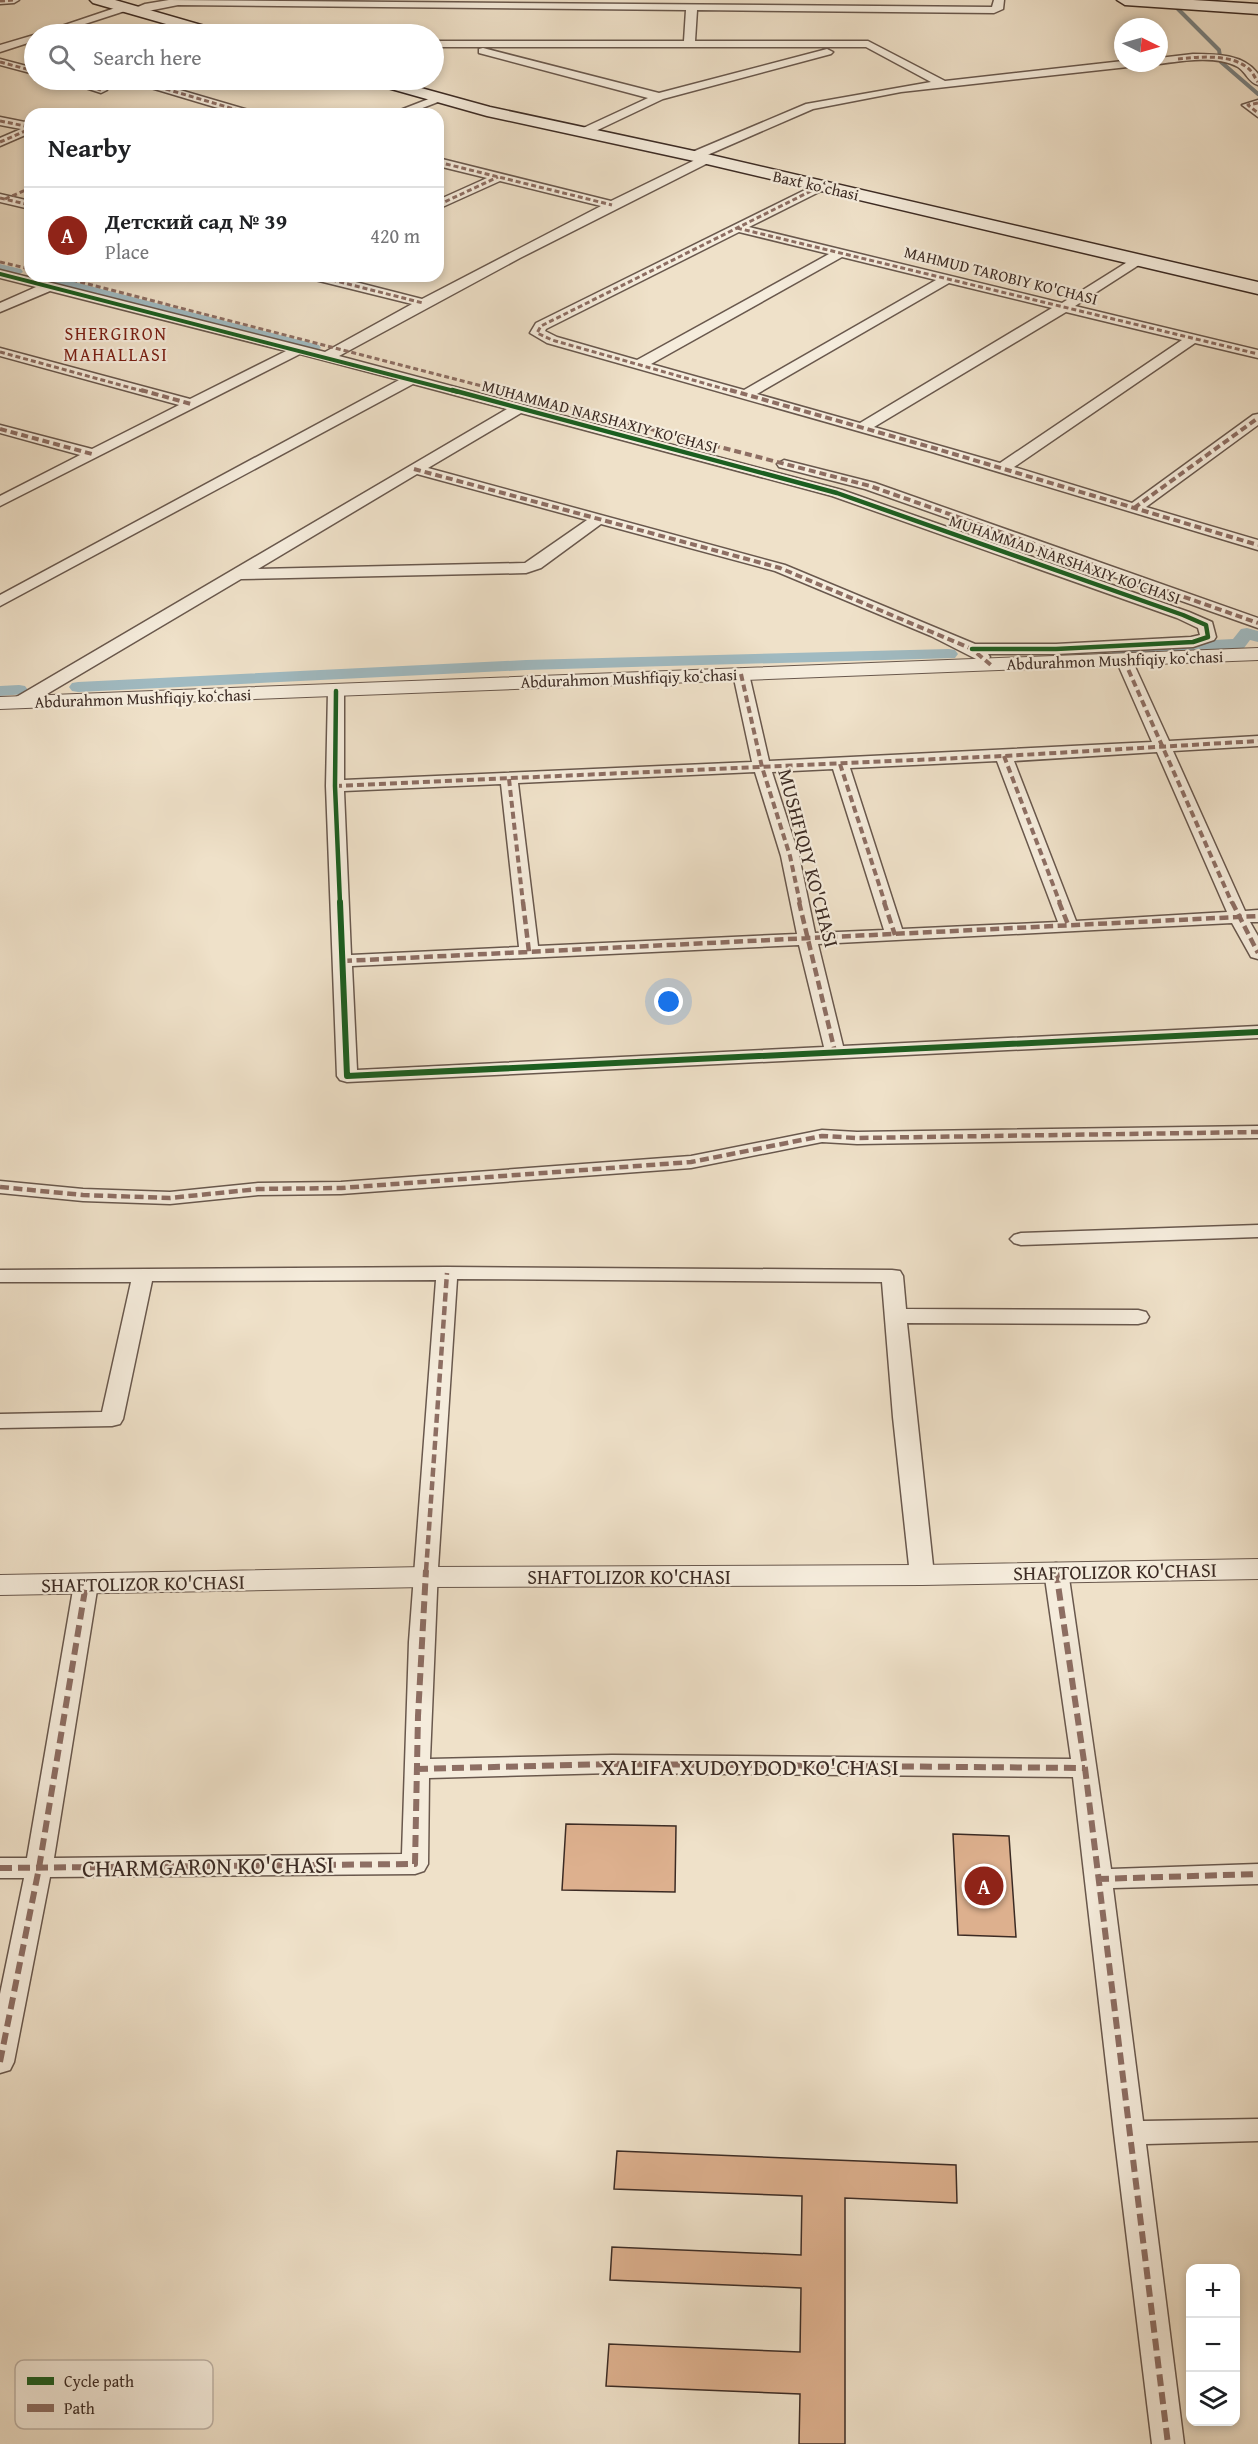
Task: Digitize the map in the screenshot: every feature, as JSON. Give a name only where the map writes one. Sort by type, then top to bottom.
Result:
[{"type":"main road","points":[[98,0],[178,24]]},
{"type":"main road","points":[[1125,0],[1173,1],[1258,9]]},
{"type":"main road","points":[[1199,0],[1258,3]]},
{"type":"main road","name":"Baxt koʻchasi","points":[[411,90],[487,111],[700,158],[1258,288]]},
{"type":"street","points":[[0,1],[14,0]]},
{"type":"street","points":[[78,24],[129,9],[178,2],[447,2],[994,10],[999,7],[999,0]]},
{"type":"street","points":[[689,45],[692,7]]},
{"type":"street","points":[[0,49],[24,41]]},
{"type":"street","points":[[444,44],[868,44],[943,84]]},
{"type":"street","points":[[454,44],[659,97]]},
{"type":"street","points":[[585,132],[659,97],[738,75],[868,44]]},
{"type":"street","points":[[594,57],[648,45]]},
{"type":"street","points":[[1168,60],[1204,56],[1236,63],[1250,70],[1258,82]]},
{"type":"street","points":[[0,62],[24,68]]},
{"type":"street","points":[[573,64],[570,69],[577,76]]},
{"type":"street","points":[[327,357],[423,303],[700,158],[810,106],[943,84],[1114,65]]},
{"type":"street","points":[[169,90],[231,108]]},
{"type":"street","points":[[412,108],[439,98]]},
{"type":"street","points":[[1258,103],[1248,105],[1258,112]]},
{"type":"street","points":[[0,120],[24,126]]},
{"type":"street","points":[[0,142],[24,131]]},
{"type":"street","points":[[444,164],[612,205]]},
{"type":"street","points":[[444,202],[498,177]]},
{"type":"street","points":[[821,186],[541,326],[537,333],[552,340],[863,427],[1258,545]]},
{"type":"street","points":[[2,198],[24,190]]},
{"type":"street","points":[[2,198],[24,204]]},
{"type":"street","name":"MAHMUD TAROBIY KO'CHASI","points":[[737,228],[1258,354]]},
{"type":"street","points":[[640,364],[840,253]]},
{"type":"street","points":[[863,427],[1064,307],[1137,260]]},
{"type":"street","points":[[0,262],[24,272]]},
{"type":"street","name":"MUHAMMAD NARSHAXIY KO'CHASI","points":[[0,274],[24,273]]},
{"type":"street","points":[[747,394],[947,279]]},
{"type":"street","points":[[0,309],[51,282]]},
{"type":"street","points":[[57,282],[342,349],[870,486],[1258,624]]},
{"type":"street","name":"MUHAMMAD NARSHAXIY KO'CHASI","points":[[57,282],[298,350],[837,493],[1183,615],[1206,626],[1208,637],[1193,642],[1056,649],[972,649]]},
{"type":"street","points":[[340,282],[423,303]]},
{"type":"street","points":[[1003,468],[1193,338]]},
{"type":"street","points":[[0,502],[298,350]]},
{"type":"street","points":[[0,352],[191,404]]},
{"type":"street","points":[[0,601],[410,380]]},
{"type":"street","points":[[10,703],[518,409]]},
{"type":"street","points":[[1134,508],[1258,418]]},
{"type":"street","points":[[0,429],[92,454]]},
{"type":"street","points":[[414,469],[780,568],[972,649],[992,666]]},
{"type":"street","points":[[234,574],[526,568],[536,565],[599,519]]},
{"type":"street","name":"Abdurahmon Mushfiqiy koʻchasi","points":[[10,703],[1258,654]]},
{"type":"street","points":[[1124,660],[1239,918],[1258,953]]},
{"type":"street","name":"MUSHFIQIY KO'CHASI","points":[[741,674],[762,767],[790,856],[807,939],[836,1052]]},
{"type":"street","points":[[336,691],[335,786],[347,1076],[1258,1032]]},
{"type":"street","points":[[335,786],[840,764],[1258,741]]},
{"type":"street","points":[[1004,756],[1069,927]]},
{"type":"street","points":[[840,764],[895,935]]},
{"type":"street","points":[[509,778],[529,952]]},
{"type":"street","points":[[343,960],[1069,927],[1258,916]]},
{"type":"street","points":[[0,1186],[82,1195],[170,1198],[258,1189],[341,1188],[444,1182],[691,1162],[822,1136],[857,1138],[1258,1132]]},
{"type":"street","points":[[1021,1239],[1258,1231]]},
{"type":"street","points":[[416,1769],[424,1577],[447,1273]]},
{"type":"street","points":[[0,1276],[447,1273],[892,1276],[903,1417],[922,1575]]},
{"type":"street","points":[[0,1421],[112,1419],[143,1275]]},
{"type":"street","points":[[895,1316],[1138,1317]]},
{"type":"street","name":"SHAFTOLIZOR KO'CHASI","points":[[0,1585],[424,1577],[922,1575],[1258,1569]]},
{"type":"street","points":[[1056,1571],[1084,1768],[1168,2444]]},
{"type":"street","points":[[0,2062],[39,1868],[86,1584]]},
{"type":"street","name":"XALIFA XUDOYDOD KO'CHASI","points":[[416,1769],[612,1764],[1084,1768]]},
{"type":"street","name":"CHARMGARON KO'CHASI","points":[[0,1868],[416,1864],[416,1769]]},
{"type":"street","points":[[1098,1879],[1258,1874]]},
{"type":"street","points":[[1128,2133],[1258,2130]]},
{"type":"building","points":[[566,1824],[676,1826],[675,1892],[562,1890]]},
{"type":"building","points":[[953,1834],[1009,1836],[1016,1937],[958,1935]]},
{"type":"building","points":[[617,2151],[956,2165],[957,2203],[845,2198],[845,2444],[799,2444],[800,2394],[606,2386],[609,2344],[800,2352],[801,2288],[610,2280],[612,2247],[801,2255],[802,2196],[614,2189]]},
{"type":"waterway","points":[[1175,6],[1219,50],[1220,56]]},
{"type":"waterway","points":[[1221,62],[1258,94]]},
{"type":"waterway","points":[[0,268],[16,272]]},
{"type":"waterway","points":[[58,282],[314,348]]},
{"type":"waterway","points":[[1119,650],[1238,644],[1247,633],[1258,637]]},
{"type":"waterway","points":[[78,687],[526,665],[949,654]]},
{"type":"waterway","points":[[0,691],[19,690]]},
{"type":"marked path","points":[[0,1],[14,0]]},
{"type":"marked path","points":[[1178,59],[1226,59],[1244,65],[1258,82]]},
{"type":"marked path","points":[[0,62],[24,68]]},
{"type":"marked path","points":[[169,90],[231,108]]},
{"type":"marked path","points":[[1258,103],[1248,105],[1258,113]]},
{"type":"marked path","points":[[0,121],[24,126]]},
{"type":"marked path","points":[[0,142],[24,132]]},
{"type":"marked path","points":[[444,163],[612,205]]},
{"type":"marked path","points":[[444,202],[498,177]]},
{"type":"marked path","points":[[821,186],[541,326],[537,333],[552,340],[937,449],[1258,545]]},
{"type":"marked path","points":[[5,199],[24,191]]},
{"type":"marked path","points":[[0,198],[24,204]]},
{"type":"marked path","points":[[737,228],[1258,354]]},
{"type":"marked path","points":[[0,262],[24,268]]},
{"type":"marked path","points":[[80,282],[870,486],[1258,623]]},
{"type":"marked path","points":[[340,282],[423,303]]},
{"type":"marked path","points":[[0,352],[191,404]]},
{"type":"marked path","points":[[1134,508],[1258,418]]},
{"type":"marked path","points":[[0,429],[92,454]]},
{"type":"marked path","points":[[414,469],[780,568],[972,649],[992,666]]},
{"type":"marked path","points":[[1124,660],[1239,918],[1258,953]]},
{"type":"marked path","points":[[741,674],[762,767],[790,856],[807,939],[835,1052]]},
{"type":"marked path","points":[[335,786],[1004,756],[1258,741]]},
{"type":"marked path","points":[[1004,756],[1069,927]]},
{"type":"marked path","points":[[840,764],[895,935]]},
{"type":"marked path","points":[[509,779],[529,952]]},
{"type":"marked path","points":[[343,961],[1258,916]]},
{"type":"marked path","points":[[0,1187],[83,1195],[170,1198],[258,1189],[341,1188],[691,1162],[822,1136],[857,1138],[1258,1132]]},
{"type":"marked path","points":[[0,1868],[415,1864],[422,1642],[447,1273]]},
{"type":"marked path","points":[[1056,1571],[1085,1768],[1168,2444]]},
{"type":"marked path","points":[[0,2062],[39,1868],[86,1584]]},
{"type":"marked path","points":[[416,1769],[612,1764],[1085,1768]]},
{"type":"marked path","points":[[1097,1879],[1258,1874]]},
{"type":"cycle path","points":[[0,274],[24,280]]},
{"type":"cycle path","points":[[32,282],[327,357],[837,493],[1183,615],[1206,625],[1208,637],[1193,642],[1056,649],[972,649]]},
{"type":"cycle path","points":[[336,691],[335,786],[347,1076],[1258,1032]]},
{"type":"place","name":"Детский сад № 39","points":[[984,1886]]},
{"type":"district","name":"SHERGIRON MAHALLASI","points":[[116,343]]}]
